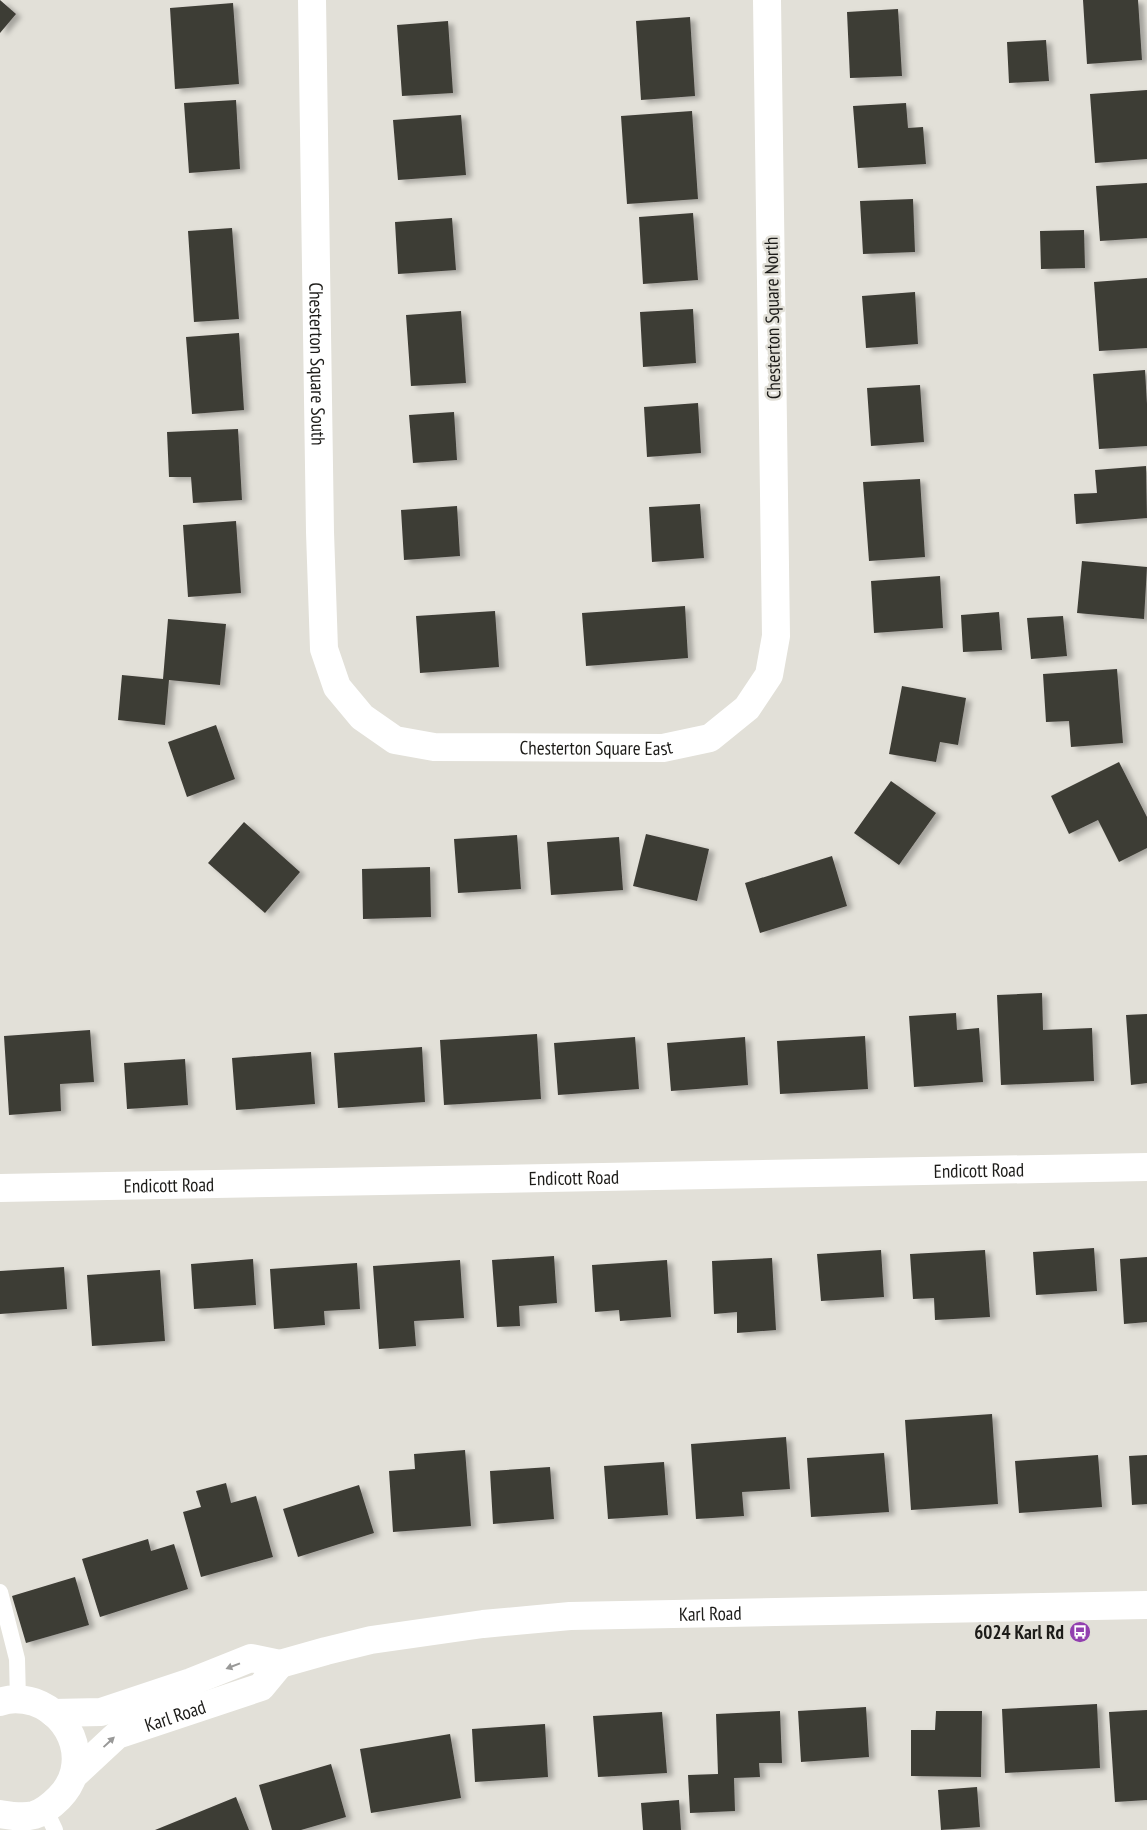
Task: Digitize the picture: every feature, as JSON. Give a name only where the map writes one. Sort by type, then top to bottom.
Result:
[{"type":"street","name":"Chesterton Square South","points":[[312,0],[320,532],[324,649],[337,687],[362,717]]},
{"type":"street","name":"Chesterton Square North","points":[[767,0],[776,636]]},
{"type":"street","name":"Chesterton Square East","points":[[362,717],[395,740],[434,747],[663,748],[710,738],[747,708],[769,675],[776,636]]},
{"type":"street","name":"Endicott Road","points":[[0,1188],[1147,1167]]},
{"type":"street","name":"Karl Road","points":[[53,1713],[101,1712],[191,1682],[251,1658],[280,1664],[371,1640],[483,1624],[570,1616],[1147,1605]]},
{"type":"street","name":"Karl Road","points":[[74,1775],[117,1735],[261,1687],[280,1664]]},
{"type":"street","points":[[0,1814],[16,1817],[35,1814],[50,1820],[52,1806],[65,1792],[74,1775],[76,1756],[72,1736],[61,1719],[46,1706],[26,1700],[9,1701]]},
{"type":"lane","points":[[0,1592],[17,1659],[9,1701]]},
{"type":"building","points":[[0,0],[16,14],[0,33]]},
{"type":"building","points":[[1083,0],[1138,0],[1142,60],[1087,64]]},
{"type":"building","points":[[233,3],[239,84],[175,89],[170,8]]},
{"type":"building","points":[[898,9],[902,76],[850,78],[847,12]]},
{"type":"building","points":[[690,17],[695,96],[641,100],[636,21]]},
{"type":"building","points":[[448,21],[453,93],[402,96],[397,25]]},
{"type":"building","points":[[1046,40],[1049,81],[1009,83],[1007,42]]},
{"type":"building","points":[[1147,90],[1147,159],[1095,163],[1090,94]]},
{"type":"building","points":[[236,100],[240,169],[189,173],[184,103]]},
{"type":"building","points":[[906,103],[908,128],[923,127],[926,164],[858,168],[853,106]]},
{"type":"building","points":[[692,111],[698,199],[627,204],[621,116]]},
{"type":"building","points":[[461,115],[466,175],[398,180],[393,120]]},
{"type":"building","points":[[1147,183],[1147,238],[1100,241],[1096,186]]},
{"type":"building","points":[[913,199],[915,252],[863,254],[860,201]]},
{"type":"building","points":[[693,213],[698,280],[643,284],[639,217]]},
{"type":"building","points":[[452,218],[456,270],[398,274],[395,222]]},
{"type":"building","points":[[232,228],[239,319],[194,322],[188,231]]},
{"type":"building","points":[[1084,230],[1085,268],[1041,269],[1040,231]]},
{"type":"building","points":[[1147,278],[1147,348],[1099,351],[1094,282]]},
{"type":"building","points":[[915,292],[918,344],[866,348],[862,296]]},
{"type":"building","points":[[693,309],[696,363],[643,367],[640,312]]},
{"type":"building","points":[[461,311],[466,383],[411,386],[406,315]]},
{"type":"building","points":[[239,333],[244,410],[192,414],[186,337]]},
{"type":"building","points":[[1145,370],[1147,446],[1099,449],[1093,374]]},
{"type":"building","points":[[920,385],[924,442],[871,446],[867,388]]},
{"type":"building","points":[[698,403],[701,453],[647,457],[644,407]]},
{"type":"building","points":[[454,412],[457,460],[413,463],[409,415]]},
{"type":"building","points":[[238,429],[242,500],[193,503],[191,477],[169,477],[167,432]]},
{"type":"building","points":[[1146,466],[1147,518],[1076,524],[1074,494],[1097,493],[1095,470]]},
{"type":"building","points":[[920,479],[925,557],[869,561],[863,482]]},
{"type":"building","points":[[700,504],[704,558],[652,562],[649,507]]},
{"type":"building","points":[[457,506],[460,556],[404,560],[401,510]]},
{"type":"building","points":[[236,521],[241,593],[188,597],[183,525]]},
{"type":"building","points":[[1082,561],[1147,567],[1144,619],[1077,613]]},
{"type":"building","points":[[940,576],[943,628],[874,633],[871,581]]},
{"type":"building","points":[[685,606],[688,658],[586,666],[582,613]]},
{"type":"building","points":[[495,611],[499,667],[420,673],[416,616]]},
{"type":"building","points":[[999,612],[1002,650],[963,652],[961,615]]},
{"type":"building","points":[[1063,616],[1067,656],[1031,659],[1027,618]]},
{"type":"building","points":[[168,619],[226,624],[220,685],[169,680],[165,725],[118,720],[122,675],[163,679]]},
{"type":"building","points":[[1117,669],[1123,743],[1071,747],[1069,721],[1046,722],[1043,674]]},
{"type":"building","points":[[902,686],[966,698],[958,745],[940,742],[936,762],[889,754]]},
{"type":"building","points":[[216,725],[235,779],[187,797],[168,742]]},
{"type":"building","points":[[1119,762],[1147,817],[1147,848],[1119,862],[1098,820],[1069,834],[1051,796]]},
{"type":"building","points":[[891,781],[936,813],[899,865],[854,833]]},
{"type":"building","points":[[244,822],[300,872],[265,913],[208,863]]},
{"type":"building","points":[[646,834],[709,849],[697,901],[633,886]]},
{"type":"building","points":[[517,835],[521,889],[458,893],[454,839]]},
{"type":"building","points":[[619,837],[623,890],[551,895],[547,842]]},
{"type":"building","points":[[832,856],[847,906],[760,933],[745,883]]},
{"type":"building","points":[[430,867],[431,917],[363,919],[362,869]]},
{"type":"building","points":[[1042,993],[1043,1030],[1092,1028],[1094,1081],[1001,1085],[997,995]]},
{"type":"building","points":[[956,1013],[957,1030],[979,1028],[983,1082],[914,1087],[909,1016]]},
{"type":"building","points":[[1147,1014],[1147,1083],[1131,1085],[1126,1015]]},
{"type":"building","points":[[90,1030],[94,1082],[60,1084],[61,1111],[9,1115],[4,1036]]},
{"type":"building","points":[[537,1034],[541,1099],[444,1105],[440,1040]]},
{"type":"building","points":[[865,1036],[868,1089],[780,1094],[777,1041]]},
{"type":"building","points":[[635,1037],[639,1089],[558,1095],[554,1043]]},
{"type":"building","points":[[745,1037],[748,1085],[671,1091],[667,1043]]},
{"type":"building","points":[[422,1047],[425,1102],[338,1108],[334,1053]]},
{"type":"building","points":[[311,1052],[315,1104],[236,1110],[232,1058]]},
{"type":"building","points":[[185,1059],[188,1105],[127,1109],[124,1063]]},
{"type":"building","points":[[1094,1248],[1097,1291],[1036,1295],[1033,1252]]},
{"type":"building","points":[[881,1250],[884,1297],[821,1301],[817,1254]]},
{"type":"building","points":[[985,1250],[990,1317],[935,1320],[934,1298],[913,1299],[910,1254]]},
{"type":"building","points":[[554,1256],[557,1303],[519,1306],[520,1326],[497,1327],[492,1260]]},
{"type":"building","points":[[1147,1257],[1147,1322],[1124,1324],[1120,1259]]},
{"type":"building","points":[[772,1258],[776,1330],[737,1333],[737,1312],[714,1314],[712,1261]]},
{"type":"building","points":[[253,1259],[256,1305],[194,1309],[191,1264]]},
{"type":"building","points":[[460,1260],[464,1318],[414,1321],[416,1346],[379,1349],[373,1266]]},
{"type":"building","points":[[667,1260],[671,1317],[620,1321],[619,1310],[595,1312],[592,1265]]},
{"type":"building","points":[[357,1263],[360,1309],[324,1311],[325,1325],[274,1329],[270,1269]]},
{"type":"building","points":[[64,1267],[67,1309],[0,1314],[0,1271]]},
{"type":"building","points":[[160,1270],[165,1341],[92,1346],[87,1275]]},
{"type":"building","points":[[992,1414],[998,1504],[911,1510],[905,1420]]},
{"type":"building","points":[[786,1437],[790,1489],[742,1492],[744,1516],[696,1519],[691,1444]]},
{"type":"building","points":[[465,1450],[471,1526],[393,1532],[389,1471],[415,1469],[414,1454]]},
{"type":"building","points":[[884,1453],[889,1512],[811,1517],[807,1458]]},
{"type":"building","points":[[1098,1455],[1102,1507],[1019,1513],[1015,1461]]},
{"type":"building","points":[[1147,1455],[1147,1504],[1132,1505],[1129,1456]]},
{"type":"building","points":[[664,1462],[668,1515],[608,1519],[604,1466]]},
{"type":"building","points":[[550,1467],[554,1519],[493,1524],[490,1471]]},
{"type":"building","points":[[226,1483],[231,1503],[256,1496],[273,1557],[201,1577],[183,1512],[201,1507],[196,1491]]},
{"type":"building","points":[[359,1485],[374,1533],[298,1557],[283,1509]]},
{"type":"building","points":[[148,1539],[151,1551],[174,1544],[188,1589],[100,1617],[82,1559]]},
{"type":"building","points":[[75,1577],[89,1625],[26,1643],[12,1596]]},
{"type":"building","points":[[1097,1704],[1100,1768],[1005,1773],[1002,1709]]},
{"type":"building","points":[[866,1707],[869,1757],[801,1762],[798,1711]]},
{"type":"building","points":[[1147,1710],[1147,1800],[1115,1802],[1109,1712]]},
{"type":"building","points":[[780,1711],[782,1763],[759,1763],[760,1777],[734,1778],[735,1811],[690,1813],[688,1775],[718,1774],[716,1714]]},
{"type":"building","points":[[936,1711],[982,1711],[981,1777],[911,1776],[911,1730],[935,1730]]},
{"type":"building","points":[[662,1712],[667,1773],[598,1777],[593,1716]]},
{"type":"building","points":[[545,1724],[548,1777],[475,1782],[472,1729]]},
{"type":"building","points":[[450,1734],[461,1798],[371,1813],[360,1749]]},
{"type":"building","points":[[331,1764],[346,1817],[301,1830],[272,1830],[259,1785]]},
{"type":"building","points":[[977,1787],[980,1827],[941,1830],[938,1790]]},
{"type":"building","points":[[236,1797],[249,1830],[155,1830]]},
{"type":"building","points":[[679,1800],[681,1830],[643,1830],[641,1803]]},
{"type":"place","name":"6024 Karl Rd","points":[[1080,1632]]}]
